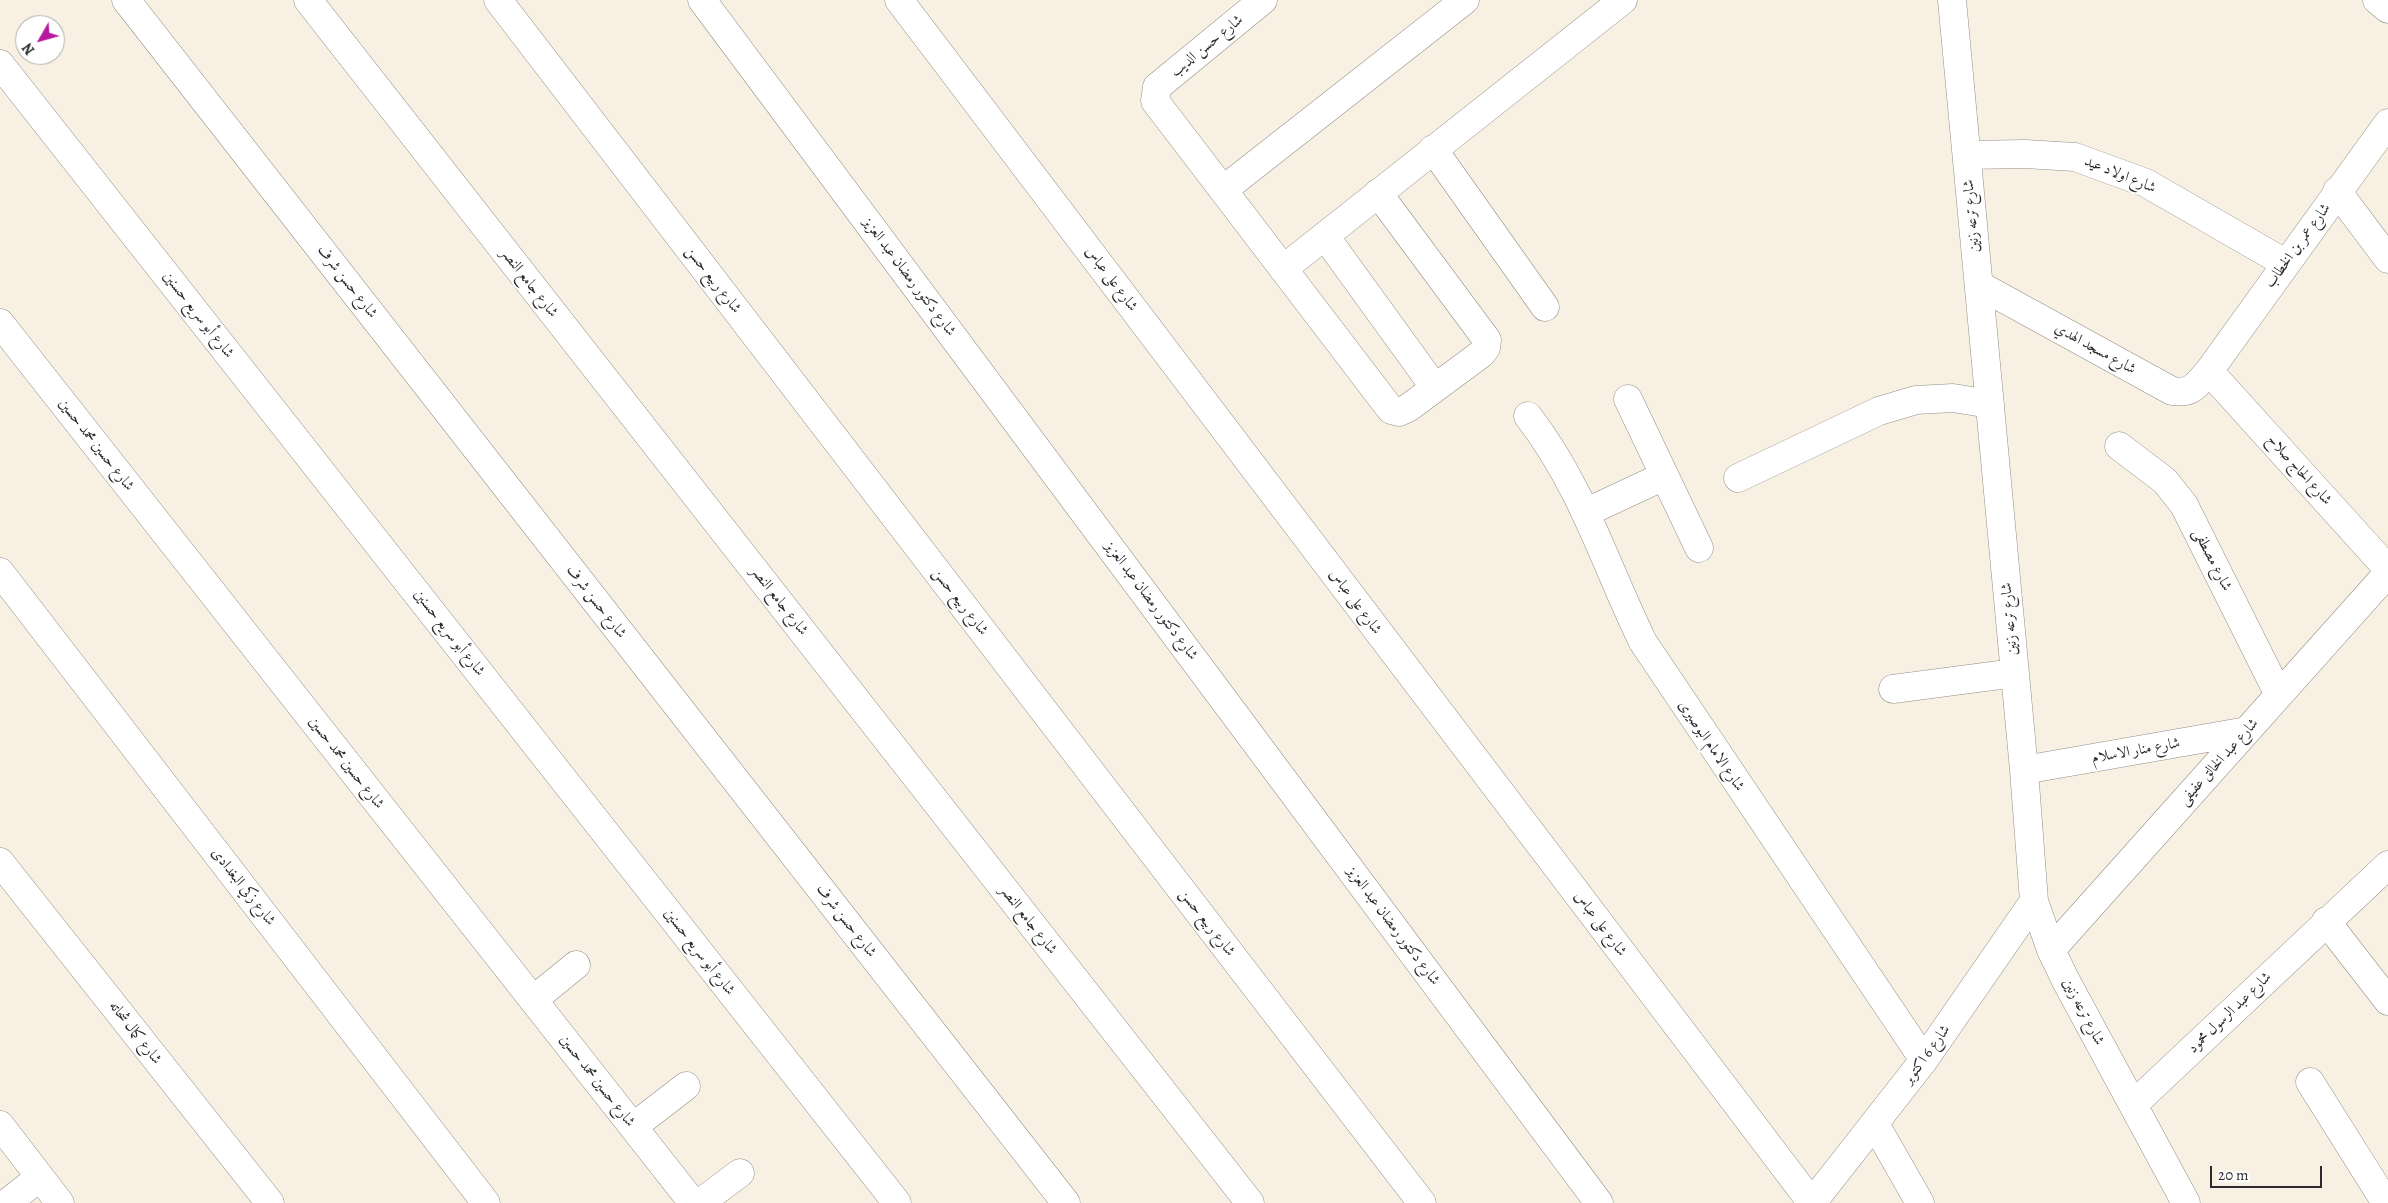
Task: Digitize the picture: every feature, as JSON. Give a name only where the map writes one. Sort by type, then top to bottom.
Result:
[{"type":"street","name":"شارع حسن شرف","points":[[126,0],[1066,1203]]},
{"type":"street","name":"شارع جامع النصر","points":[[308,0],[1250,1203]]},
{"type":"street","name":"شارع ربيع حسن","points":[[498,0],[1422,1203]]},
{"type":"street","name":"شارع دكتور رمضان عبد العزيز","points":[[702,0],[1599,1203]]},
{"type":"street","name":"شارع على عباس","points":[[899,0],[1812,1203]]},
{"type":"street","name":"شارع حسن الديب","points":[[1223,190],[1159,107],[1155,94],[1157,87],[1162,82],[1263,0]]},
{"type":"street","points":[[1378,193],[1487,340],[1486,348],[1481,354],[1408,408],[1399,412],[1391,410],[1223,190],[1465,0]]},
{"type":"street","points":[[1283,269],[1623,0]]},
{"type":"street","name":"شارع ترعه زنين","points":[[1952,0],[2024,770],[2034,901],[2051,950],[2186,1203]]},
{"type":"street","points":[[2377,0],[2388,9]]},
{"type":"street","name":"شارع أبو سريع حسنين","points":[[0,64],[897,1203]]},
{"type":"street","name":"شارع عمر بن الخطاب","points":[[2209,371],[2285,263],[2388,123]]},
{"type":"street","points":[[1433,149],[1545,307]]},
{"type":"street","name":"شارع اولاد عيد","points":[[1967,155],[2025,154],[2075,157],[2146,183],[2285,263]]},
{"type":"street","points":[[2337,192],[2388,259]]},
{"type":"street","points":[[1325,236],[1435,388]]},
{"type":"street","name":"شارع مسجد الهدي","points":[[1979,285],[2172,391],[2186,393],[2195,387],[2209,371]]},
{"type":"street","name":"شارع حسين محمد حسين","points":[[0,323],[693,1203]]},
{"type":"street","name":"شارع الحاج صلاح","points":[[2209,371],[2388,569]]},
{"type":"street","points":[[1738,478],[1880,411],[1925,400],[1953,398],[1990,404]]},
{"type":"street","points":[[1628,399],[1699,548]]},
{"type":"street","name":"شارع الامام البوصيرى","points":[[1528,416],[1551,446],[1587,512],[1619,593],[1642,642],[1924,1060]]},
{"type":"street","name":"شارع مصطفى","points":[[2119,446],[2165,481],[2184,505],[2279,695]]},
{"type":"street","points":[[1587,512],[1664,476]]},
{"type":"street","name":"شارع زكي البغدادى","points":[[0,572],[486,1203]]},
{"type":"street","name":"شارع عبد الخالق عفيفى","points":[[2051,950],[2388,573]]},
{"type":"street","points":[[1893,689],[2015,673]]},
{"type":"street","name":"شارع منار الاسلام","points":[[2024,770],[2247,731]]},
{"type":"street","name":"شارع كمال شحاته","points":[[0,862],[270,1203]]},
{"type":"street","name":"شارع عبد الرسول محمود","points":[[2133,1105],[2326,921],[2388,865]]},
{"type":"street","name":"شارع 6 اكتوبر","points":[[1812,1203],[1924,1060],[2034,901]]},
{"type":"street","points":[[2326,921],[2388,1001]]},
{"type":"street","points":[[533,1000],[576,966]]},
{"type":"street","points":[[2310,1082],[2386,1203]]},
{"type":"street","points":[[633,1127],[686,1086]]},
{"type":"street","points":[[0,1124],[60,1203]]},
{"type":"street","points":[[1875,1124],[1920,1203]]},
{"type":"street","points":[[700,1203],[740,1173]]},
{"type":"street","points":[[7,1203],[40,1176]]}]
